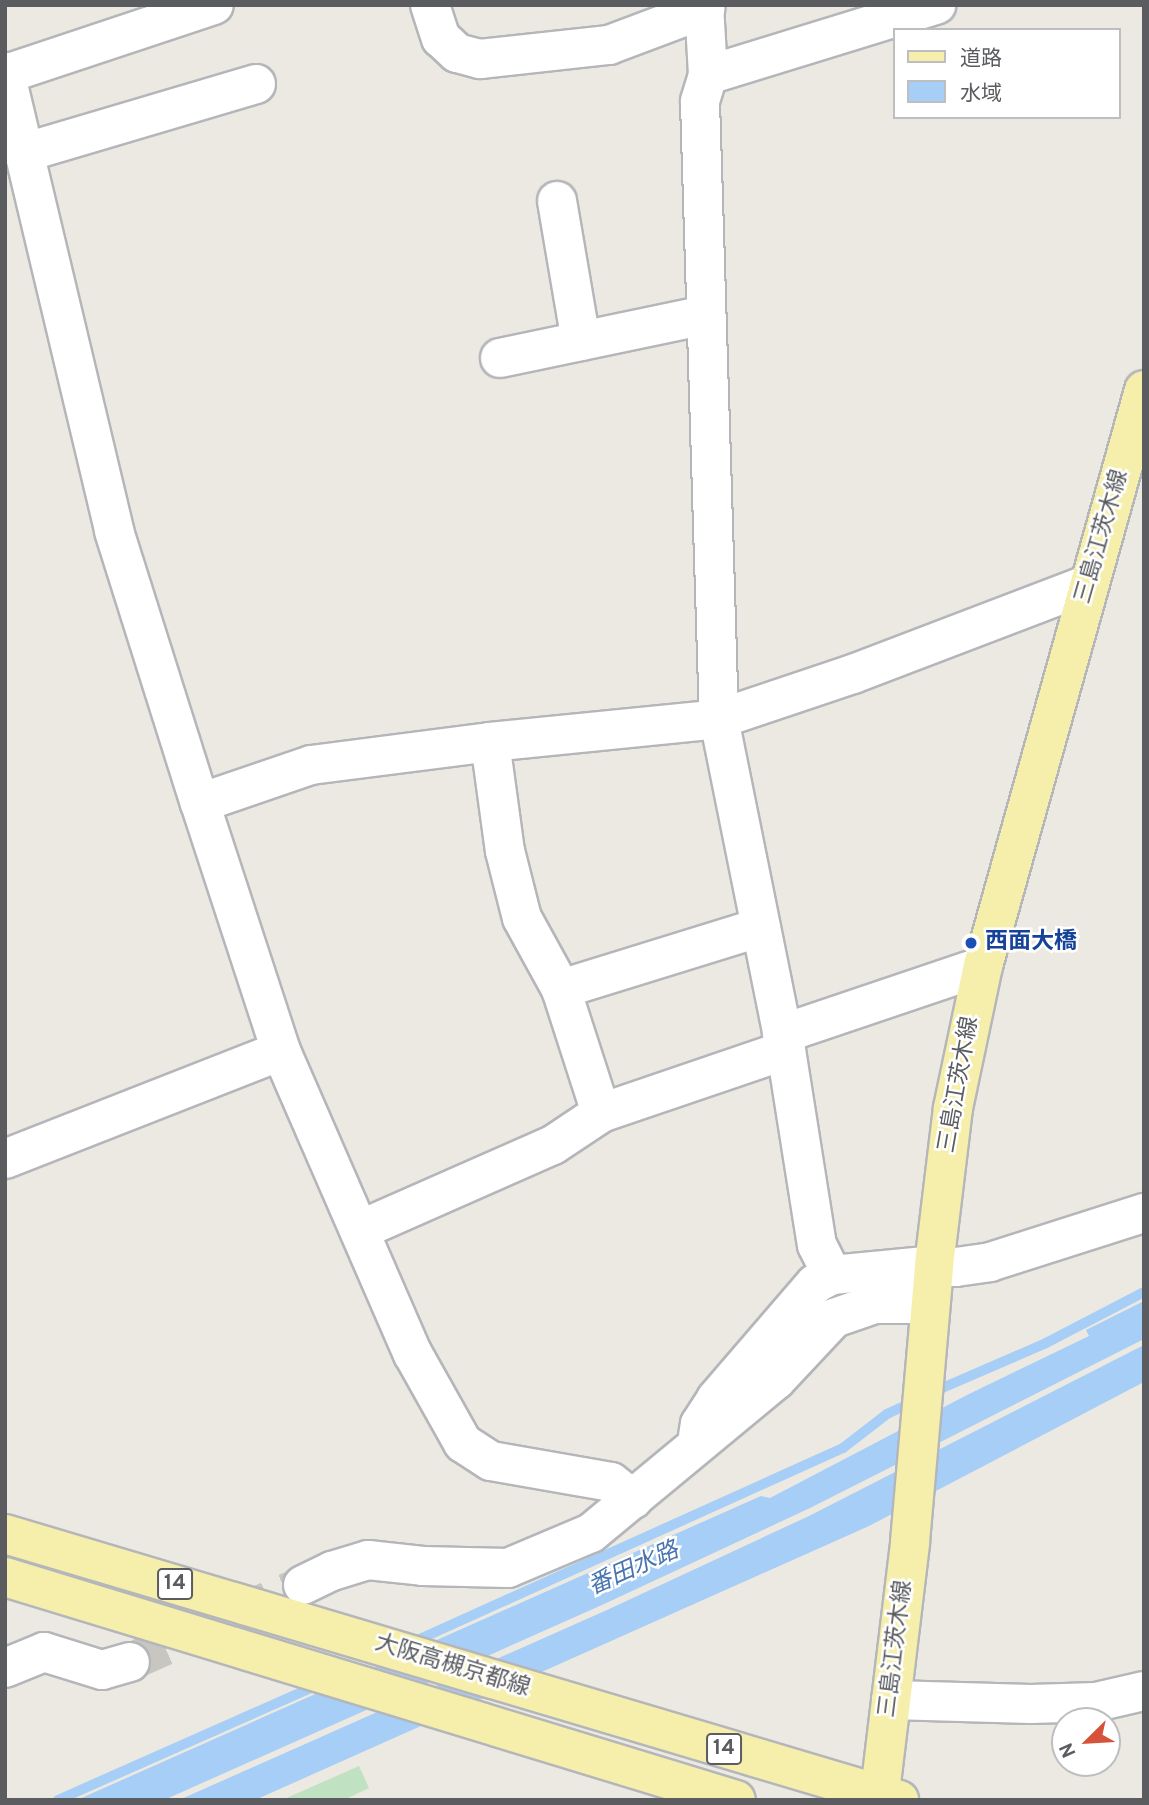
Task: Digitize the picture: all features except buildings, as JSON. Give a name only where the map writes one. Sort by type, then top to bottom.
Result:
[{"type":"main road","name":"三島江茨木線","points":[[886,1798],[891,1700],[910,1542],[934,1265],[953,1108],[983,966],[1144,390]]},
{"type":"main road","name":"大阪高槻京都線","points":[[5,1534],[886,1798]]},
{"type":"main road","name":"大阪高槻京都線","points":[[5,1577],[496,1728],[669,1791],[736,1800]]},
{"type":"street","points":[[214,5],[6,73],[114,531],[281,1051],[413,1354],[463,1443],[491,1461],[611,1482],[633,1499]]},
{"type":"street","points":[[430,5],[441,38],[457,52],[480,59],[609,45],[705,7],[708,75],[700,102],[719,719],[784,1042],[817,1245],[832,1275]]},
{"type":"street","points":[[708,75],[936,5]]},
{"type":"street","points":[[23,153],[256,84]]},
{"type":"street","points":[[557,201],[581,341]]},
{"type":"street","points":[[500,358],[706,315]]},
{"type":"street","points":[[200,803],[311,765],[490,742],[719,719],[853,674],[1089,584]]},
{"type":"street","points":[[490,742],[505,851],[522,918],[561,989],[601,1113]]},
{"type":"street","points":[[561,989],[761,927]]},
{"type":"street","points":[[360,1230],[553,1145],[601,1113],[983,966]]},
{"type":"street","points":[[5,1158],[281,1051]]},
{"type":"street","points":[[696,1449],[700,1424],[716,1399],[815,1284],[832,1275],[934,1265],[956,1267],[990,1262],[1144,1213]]},
{"type":"street","points":[[303,1585],[332,1571],[368,1560],[423,1566],[508,1568],[591,1533],[696,1449],[776,1380],[834,1318],[875,1304],[930,1304]]},
{"type":"street","points":[[5,1668],[44,1653],[102,1670],[130,1661]]},
{"type":"street","points":[[891,1700],[1096,1702],[1144,1690]]},
{"type":"green space","points":[[359,1766],[369,1788],[344,1800],[282,1800]]},
{"type":"water","name":"番田水路","points":[[1144,1301],[1144,1339],[810,1508],[602,1605],[164,1800],[77,1800],[761,1496],[770,1498],[967,1395],[1089,1336],[1086,1330]]},
{"type":"water","points":[[1144,1345],[1144,1382],[869,1526],[255,1800],[179,1800],[607,1610],[809,1516]]},
{"type":"waterway","points":[[933,1392],[1046,1343],[1144,1292]]},
{"type":"waterway","name":"番田水路","points":[[411,1643],[843,1448],[887,1414],[913,1402]]},
{"type":"waterway","points":[[58,1800],[317,1685]]},
{"type":"tunnel","points":[[130,1662],[303,1585]]},
{"type":"place","name":"西面大橋","points":[[971,943]]}]
